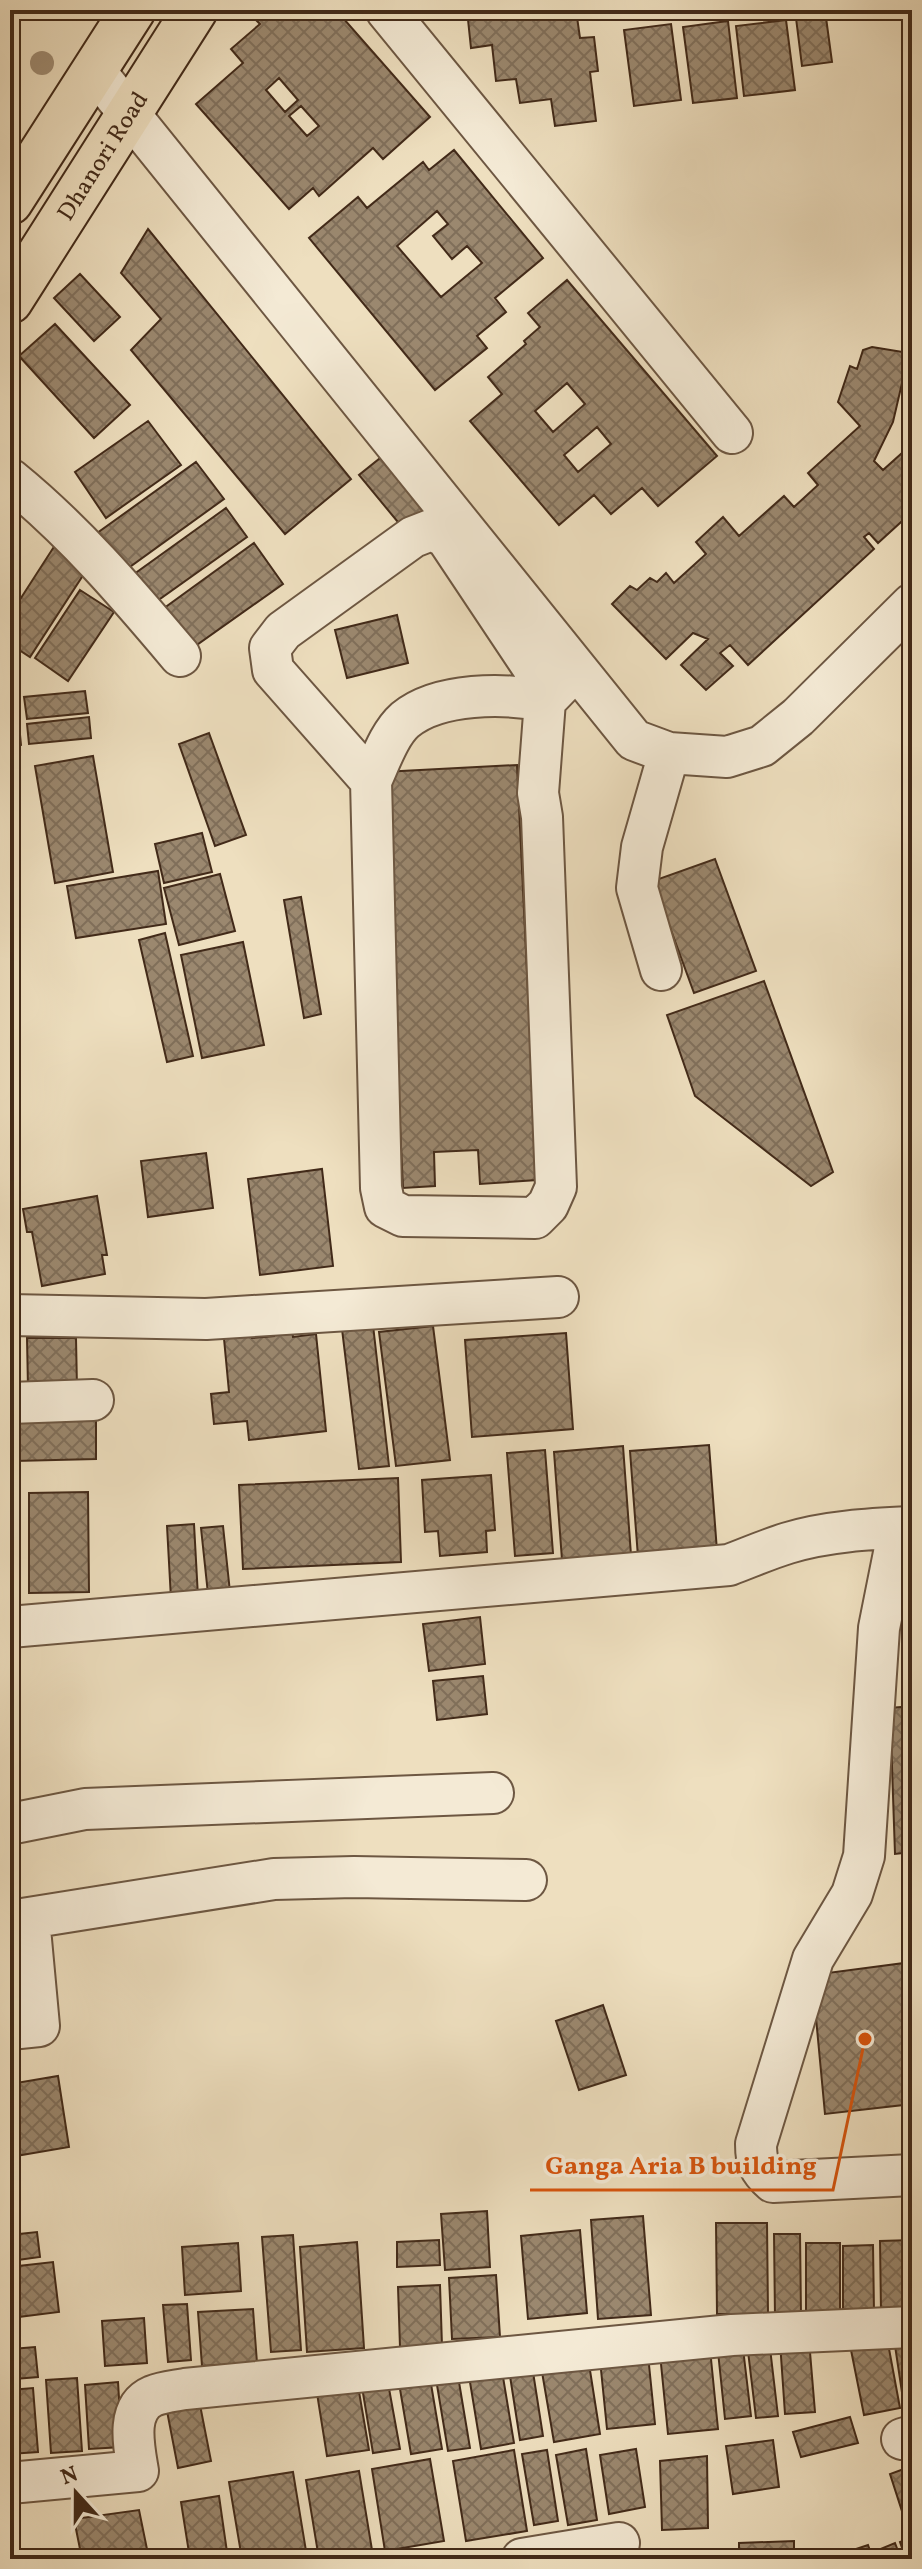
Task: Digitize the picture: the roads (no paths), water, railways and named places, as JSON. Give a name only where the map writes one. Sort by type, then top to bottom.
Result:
[{"type":"main road","points":[[10,202],[133,10]]},
{"type":"main road","name":"Dhanori Road","points":[[10,301],[195,10]]},
{"type":"street","points":[[389,11],[732,433]]},
{"type":"street","points":[[94,70],[557,688],[634,740],[669,753],[727,757],[762,746],[798,717],[912,604]]},
{"type":"street","points":[[10,479],[42,505],[104,567],[180,656]]},
{"type":"street","points":[[371,781],[273,670],[270,648],[283,631],[413,537],[431,530],[446,537],[557,688],[538,793],[542,817],[556,1187],[548,1205],[535,1218],[403,1216],[385,1207],[381,1188],[371,781],[403,721],[424,709],[465,697],[517,695],[557,688]]},
{"type":"street","points":[[661,970],[637,888],[642,847],[669,753]]},
{"type":"street","points":[[10,1315],[206,1319],[558,1297]]},
{"type":"street","points":[[10,1403],[93,1400]]},
{"type":"street","points":[[10,1627],[729,1565],[817,1536],[906,1527],[879,1628],[864,1856],[852,1894],[813,1959],[756,2144],[756,2160],[761,2172],[773,2182],[912,2175]]},
{"type":"street","points":[[10,1824],[85,1809],[493,1793]]},
{"type":"street","points":[[10,2029],[39,2026],[19,1919],[274,1879],[526,1880]]},
{"type":"street","points":[[10,2483],[138,2471],[133,2439],[138,2409],[152,2397],[185,2389],[732,2335],[912,2327]]},
{"type":"street","points":[[522,2559],[619,2543]]},
{"type":"place","name":"Ganga Aria B building","points":[[865,2039]]}]
